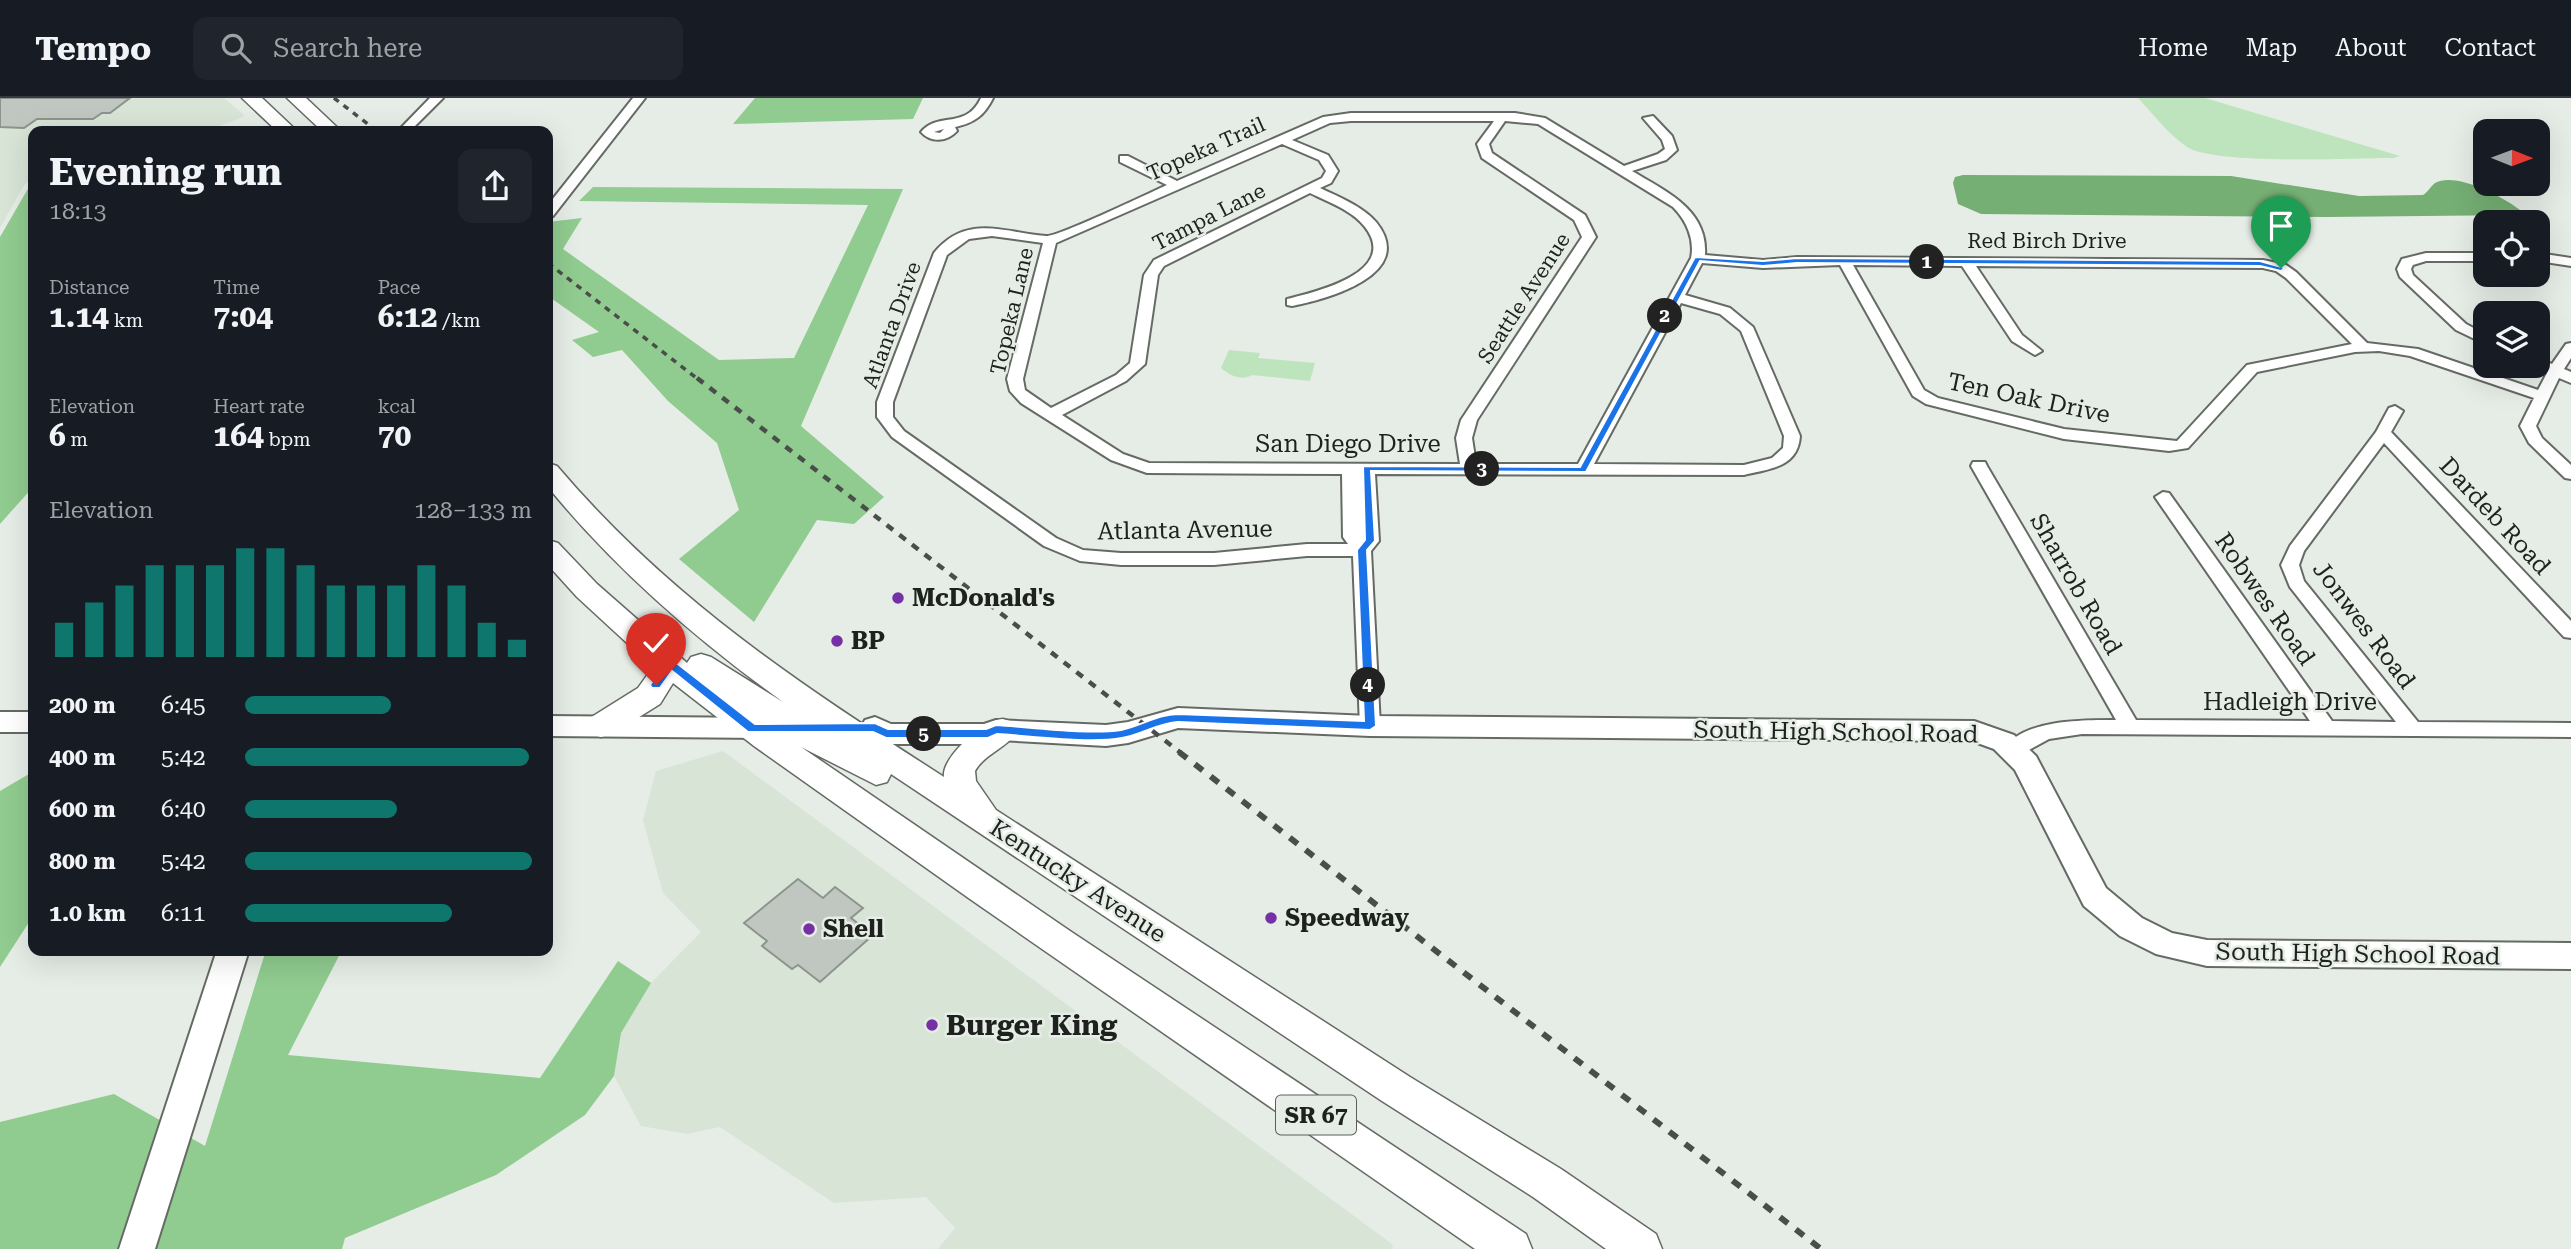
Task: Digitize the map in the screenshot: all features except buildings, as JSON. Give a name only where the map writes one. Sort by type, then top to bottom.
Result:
[{"type":"main road","points":[[251,98],[282,126]]},
{"type":"main road","points":[[296,98],[327,126]]},
{"type":"main road","name":"Kentucky Avenue","points":[[553,477],[611,541],[667,594],[829,727],[991,824],[1396,1089],[1547,1183],[1642,1249]]},
{"type":"main road","points":[[556,559],[589,574],[682,650],[742,693],[781,715],[829,727]]},
{"type":"main road","name":"SR 67","points":[[556,559],[627,628],[670,664],[764,728],[961,875],[1511,1249]]},
{"type":"main road","points":[[601,726],[649,696],[670,664]]},
{"type":"main road","points":[[764,728],[810,737],[843,752],[1016,858],[1042,858]]},
{"type":"main road","points":[[991,824],[962,790],[959,776],[963,761],[970,751],[999,730]]},
{"type":"street","points":[[409,126],[437,98]]},
{"type":"street","points":[[553,207],[639,98]]},
{"type":"street","points":[[949,127],[981,114],[988,98]]},
{"type":"street","name":"Topeka Trail","points":[[1050,241],[1323,121],[1342,117],[1535,119],[1550,125],[1623,170]]},
{"type":"street","name":"Seattle Avenue","points":[[1469,469],[1465,438],[1469,420],[1589,237],[1580,218],[1486,155],[1483,144],[1502,117]]},
{"type":"street","points":[[1623,170],[1659,159],[1671,150],[1668,139],[1648,118]]},
{"type":"street","points":[[1281,139],[1329,163],[1332,171],[1329,178],[1311,189],[1364,218],[1376,232],[1380,247],[1373,266],[1353,282],[1329,293],[1292,302]]},
{"type":"street","points":[[1124,159],[1176,185]]},
{"type":"street","points":[[1583,470],[1698,258],[1700,247],[1685,210],[1623,170]]},
{"type":"street","name":"Tampa Lane","points":[[1050,415],[1121,378],[1138,364],[1151,275],[1159,263],[1311,189]]},
{"type":"street","name":"Atlanta Drive","points":[[886,419],[885,402],[941,253],[955,241],[984,232],[1015,233],[1050,241]]},
{"type":"street","name":"Topeka Lane","points":[[1050,241],[1015,379],[1019,394],[1050,415]]},
{"type":"street","points":[[2473,257],[2422,257],[2407,262],[2404,269],[2407,277],[2455,322],[2473,333]]},
{"type":"street","name":"Red Birch Drive","points":[[1698,258],[1763,264],[1844,261],[2269,264],[2291,275],[2363,347]]},
{"type":"street","points":[[2550,259],[2571,262]]},
{"type":"street","name":"Ten Oak Drive","points":[[1844,261],[1918,393],[1926,398],[2064,434],[2179,446],[2252,368],[2363,347],[2391,348],[2420,354],[2542,396]]},
{"type":"street","points":[[1966,262],[2017,338],[2035,351]]},
{"type":"street","name":"San Diego Drive","points":[[1050,415],[1122,460],[1147,468],[1749,470],[1770,466],[1784,458],[1791,449],[1792,436],[1745,327],[1720,309],[1675,297]]},
{"type":"street","points":[[2571,347],[2542,396],[2529,421],[2528,429],[2535,440],[2571,474]]},
{"type":"street","points":[[2550,368],[2571,377]]},
{"type":"street","name":"Jonwes Road","points":[[2395,411],[2383,433],[2296,550],[2290,565],[2296,583],[2413,729]]},
{"type":"street","name":"Atlanta Avenue","points":[[886,419],[898,434],[1050,542],[1080,555],[1121,559],[1214,559],[1307,550],[1362,550]]},
{"type":"street","name":"Dardeb Road","points":[[2383,433],[2571,632]]},
{"type":"street","name":"Sharrob Road","points":[[1979,467],[2130,727]]},
{"type":"street","points":[[1358,468],[1352,537],[1362,550],[1370,726]]},
{"type":"street","name":"Robwes Road","points":[[2163,497],[2326,728]]},
{"type":"street","name":"South High School Road","points":[[553,726],[875,727],[886,734],[988,734],[999,730],[1122,734],[1167,718],[1178,718],[1370,726],[1965,730],[1989,735],[2014,750],[2026,762],[2095,897],[2131,927],[2167,945],[2207,953],[2571,956]]},
{"type":"street","points":[[0,722],[28,722]]},
{"type":"street","name":"Hadleigh Drive","points":[[2014,750],[2031,738],[2081,727],[2571,730]]},
{"type":"street","points":[[137,1249],[231,956]]},
{"type":"shaded area","points":[[0,98],[224,98],[245,116],[220,126],[28,126],[28,182],[0,228]]},
{"type":"shaded area","points":[[755,98],[923,98],[913,119],[733,124]]},
{"type":"shaded area","points":[[2138,98],[2205,98],[2400,156],[2285,159],[2202,153],[2180,142]]},
{"type":"shaded area","points":[[2231,176],[2359,196],[2423,195],[2435,183],[2454,180],[2473,185],[2473,196],[2497,196],[2520,210],[2473,210],[2473,215],[2328,217],[1981,214],[1958,204],[1953,183],[1955,177]]},
{"type":"shaded area","points":[[593,187],[903,189],[801,426],[884,497],[854,524],[817,520],[754,622],[679,559],[739,510],[717,443],[668,401],[622,350],[593,357],[572,340],[599,332],[553,300],[553,221],[582,218],[563,249],[719,360],[794,358],[868,205],[579,201]]},
{"type":"shaded area","points":[[28,189],[28,493],[0,524],[0,237]]},
{"type":"shaded area","points":[[1229,350],[1260,353],[1258,358],[1315,363],[1310,381],[1252,375],[1240,378],[1221,368]]},
{"type":"shaded area","points":[[723,751],[1392,1244],[1393,1249],[938,1249],[955,1228],[926,1197],[834,1203],[720,1127],[687,1134],[641,1126],[614,1076],[621,1033],[651,983],[701,932],[663,893],[643,820],[656,771]]},
{"type":"shaded area","points":[[28,775],[28,924],[0,967],[0,791]]},
{"type":"shaded area","points":[[264,956],[339,956],[288,1055],[540,1078],[618,961],[651,983],[621,1033],[614,1076],[585,1115],[496,1175],[345,1238],[342,1249],[0,1249],[0,1122],[114,1094],[205,1146]]},
{"type":"railway","points":[[334,98],[370,126]]},
{"type":"railway","points":[[553,267],[699,380]]},
{"type":"railway","points":[[697,378],[1181,753]]},
{"type":"railway","points":[[1179,752],[1821,1249]]},
{"type":"place","name":"McDonald's","points":[[898,598]]},
{"type":"place","name":"BP","points":[[837,641]]},
{"type":"place","name":"Speedway","points":[[1271,918]]},
{"type":"place","name":"Shell","points":[[809,929]]},
{"type":"place","name":"Burger King","points":[[932,1025]]},
{"type":"route","points":[[656,685],[670,664],[752,729],[875,727],[886,734],[988,734],[996,730],[1102,735],[1140,730],[1167,718],[1370,726],[1362,550],[1370,541],[1366,468],[1583,470],[1698,258],[1763,264],[1797,261],[2260,263],[2281,268]]}]
